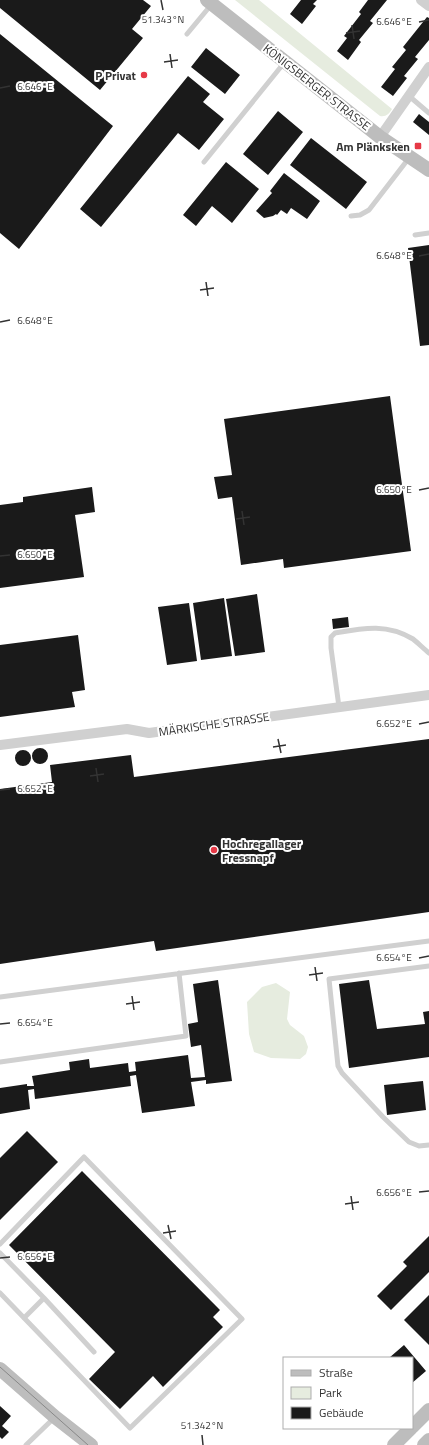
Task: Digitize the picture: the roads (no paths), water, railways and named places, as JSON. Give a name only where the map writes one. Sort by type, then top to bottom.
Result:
[{"type":"street","points":[[421,0],[429,6]]},
{"type":"street","name":"KÖNIGSBERGER STRASSE","points":[[209,2],[380,137],[409,158],[429,170]]},
{"type":"street","points":[[380,137],[429,69]]},
{"type":"street","name":"MÄRKISCHE STRASSE","points":[[0,745],[127,729],[149,733],[429,695]]},
{"type":"street","points":[[0,1369],[55,1417],[91,1445]]},
{"type":"street","points":[[413,1427],[429,1410]]},
{"type":"street","points":[[55,1417],[81,1445]]},
{"type":"street","points":[[394,1445],[411,1429]]},
{"type":"street","points":[[424,1445],[429,1440]]},
{"type":"lane","points":[[187,34],[209,2]]},
{"type":"lane","points":[[204,162],[285,62]]},
{"type":"lane","points":[[409,96],[429,112]]},
{"type":"lane","points":[[351,216],[360,215],[369,210],[409,158]]},
{"type":"lane","points":[[415,234],[429,233]]},
{"type":"lane","points":[[339,707],[331,648],[331,637],[335,633],[377,627],[389,629],[413,639],[429,654]]},
{"type":"lane","points":[[0,997],[429,941]]},
{"type":"lane","points":[[429,966],[329,979],[338,1066],[342,1073],[383,1117],[409,1142],[419,1146],[429,1145]]},
{"type":"lane","points":[[0,1062],[186,1036],[179,973]]},
{"type":"lane","points":[[0,1244],[84,1157],[242,1319],[130,1428],[0,1293]]},
{"type":"lane","points":[[0,1253],[94,1352]]},
{"type":"lane","points":[[24,1318],[44,1298]]},
{"type":"lane","points":[[26,1445],[55,1417]]},
{"type":"tram line","points":[[0,1367],[88,1445]]},
{"type":"place","name":"P Privat","points":[[144,75]]},
{"type":"place","name":"Am Plänksken","points":[[418,146]]},
{"type":"place","name":"Hochregallager Fressnapf","points":[[214,850]]}]
